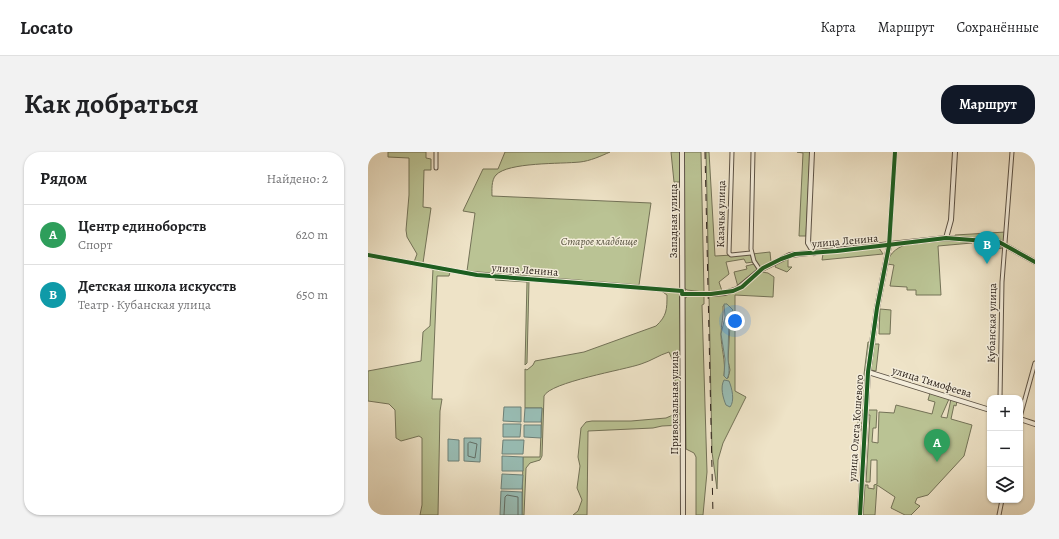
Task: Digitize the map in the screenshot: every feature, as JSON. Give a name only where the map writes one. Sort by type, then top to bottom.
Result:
[{"type":"main road","name":"Западная улица","points":[[682,152],[682,292]]},
{"type":"main road","name":"Привокзальная улица","points":[[682,292],[684,428],[683,515]]},
{"type":"street","points":[[436,152],[436,168]]},
{"type":"street","name":"Казачья улица","points":[[732,152],[729,253],[731,255],[751,253]]},
{"type":"street","points":[[753,152],[751,253],[755,264],[760,270]]},
{"type":"street","points":[[812,152],[808,243],[814,253]]},
{"type":"street","name":"улица Олега Кошевого","points":[[860,515],[868,372],[877,308],[889,246],[895,152]]},
{"type":"street","points":[[946,238],[951,220],[955,152]]},
{"type":"street","name":"Кубанская улица","points":[[1000,395],[1002,286],[1012,152]]},
{"type":"street","name":"улица Ленина","points":[[710,294],[725,293],[738,289],[760,270],[790,255],[889,246],[946,238],[983,239],[1005,244],[1035,262]]},
{"type":"street","name":"улица Ленина","points":[[368,255],[484,276],[703,294]]},
{"type":"street","points":[[1023,407],[1035,363]]},
{"type":"street","name":"улица Тимофеева","points":[[868,372],[987,409]]},
{"type":"street","points":[[1023,419],[1035,424]]},
{"type":"street","points":[[999,515],[1001,503]]},
{"type":"green space","points":[[388,152],[426,152],[426,158],[431,159],[431,170],[424,170],[423,207],[431,208],[423,263],[414,262],[417,254],[407,237],[406,230],[409,195],[409,158],[388,157]]},
{"type":"green space","name":"Старое кладбище","points":[[505,152],[610,152],[584,161],[571,163],[535,164],[502,171],[494,177],[492,196],[651,203],[639,285],[467,271],[475,213],[463,211],[483,169],[498,169]]},
{"type":"green space","points":[[671,152],[680,152],[680,182],[674,182]]},
{"type":"green space","points":[[684,152],[701,152],[704,292],[687,290],[684,288]]},
{"type":"green space","points":[[706,152],[709,152],[715,256],[750,254],[753,262],[746,263],[744,259],[726,262],[729,274],[719,282],[722,291],[709,292]]},
{"type":"green space","points":[[797,152],[810,152],[806,236],[799,236],[803,153]]},
{"type":"green space","points":[[1006,232],[1005,243],[991,239],[955,237],[955,235]]},
{"type":"green space","points":[[946,240],[971,240],[972,243],[938,246],[941,295],[916,295],[916,290],[907,290],[907,287],[890,286],[894,265],[887,264],[890,256],[896,250],[911,243]]},
{"type":"green space","points":[[973,240],[986,240],[1001,245],[1003,248],[986,250],[986,246],[981,247],[981,242],[973,242]]},
{"type":"green space","points":[[879,248],[883,254],[822,260],[823,254]]},
{"type":"green space","points":[[770,252],[771,262],[760,268],[752,254]]},
{"type":"green space","points":[[788,257],[788,267],[792,267],[787,272],[775,267],[777,262]]},
{"type":"green space","points":[[754,264],[758,270],[738,287],[734,272],[747,269],[746,266]]},
{"type":"green space","points":[[433,269],[450,272],[449,276],[437,276],[432,399],[442,399],[440,411],[438,515],[420,515],[422,505],[422,438],[419,436],[401,441],[396,438],[395,410],[389,404],[368,401],[368,371],[421,361],[423,332],[430,326]]},
{"type":"green space","points":[[762,272],[768,273],[774,277],[773,297],[735,295],[735,391],[746,397],[723,443],[718,460],[717,489],[712,452],[709,296],[736,292]],"holes":[[[727,304],[732,309],[729,315],[730,325],[728,360],[730,370],[728,378],[724,376],[721,331],[723,306]]]},
{"type":"green space","points":[[496,278],[529,281],[527,363],[525,365],[527,282],[495,280]]},
{"type":"green space","points":[[660,290],[679,292],[680,294],[682,425],[588,431],[587,515],[573,515],[578,511],[582,500],[577,488],[580,466],[578,457],[581,428],[586,422],[592,421],[631,421],[666,418],[673,415],[675,410],[675,366],[669,352],[632,367],[573,381],[549,391],[544,396],[542,456],[540,460],[530,463],[526,468],[524,515],[522,515],[523,457],[540,457],[542,408],[525,408],[525,369],[527,370],[535,361],[584,352],[656,326],[662,319],[666,308],[667,295]]},
{"type":"green space","points":[[688,296],[704,296],[704,304],[702,305],[707,472],[703,515],[696,515],[696,457],[694,453],[686,449],[684,299]]},
{"type":"green space","points":[[880,309],[891,310],[890,334],[879,334]]},
{"type":"green space","points":[[868,342],[870,342],[861,431],[857,431]]},
{"type":"green space","points":[[874,344],[879,344],[876,371],[871,370]]},
{"type":"green space","points":[[930,393],[949,399],[941,417],[947,418],[951,399],[957,401],[956,406],[954,405],[951,419],[972,425],[964,456],[928,495],[917,498],[915,503],[920,506],[911,515],[905,515],[891,508],[895,497],[877,485],[875,515],[863,515],[865,485],[868,485],[868,488],[874,489],[874,485],[877,484],[877,460],[871,460],[870,482],[866,482],[870,415],[868,415],[868,410],[877,410],[876,428],[873,428],[872,442],[878,443],[879,412],[894,413],[896,405],[932,414],[935,402],[928,400]]},
{"type":"water","points":[[724,304],[727,304],[733,310],[729,315],[729,371],[727,379],[724,376],[725,359],[721,334],[725,317]]},
{"type":"water","points":[[724,380],[729,381],[732,391],[733,398],[730,407],[726,405],[723,396],[722,386]]},
{"type":"water","points":[[504,407],[521,407],[521,422],[503,421]]},
{"type":"water","points":[[525,408],[542,408],[541,422],[524,422]]},
{"type":"water","points":[[503,424],[521,424],[520,437],[503,437]]},
{"type":"water","points":[[524,425],[541,425],[541,438],[524,437]]},
{"type":"water","points":[[464,438],[481,438],[480,462],[464,461]]},
{"type":"water","points":[[448,439],[459,440],[459,461],[448,461]]},
{"type":"water","points":[[503,440],[524,440],[523,454],[502,454]]},
{"type":"water","points":[[502,456],[523,457],[523,471],[502,471]]},
{"type":"water","points":[[502,474],[523,475],[522,489],[501,489]]},
{"type":"water","points":[[501,491],[522,492],[522,515],[500,515]]},
{"type":"railway","points":[[705,152],[713,515]]},
{"type":"cycle path","points":[[860,515],[868,372],[877,308],[889,246],[895,152]]},
{"type":"cycle path","points":[[682,294],[711,294],[733,291],[742,287],[763,268],[795,254],[837,251],[946,238],[999,242],[1035,262]]},
{"type":"cycle path","points":[[368,255],[477,275],[682,291]]},
{"type":"place","name":"Детская школа искусств","points":[[987,264]]},
{"type":"place","name":"Центр единоборств","points":[[937,462]]}]
